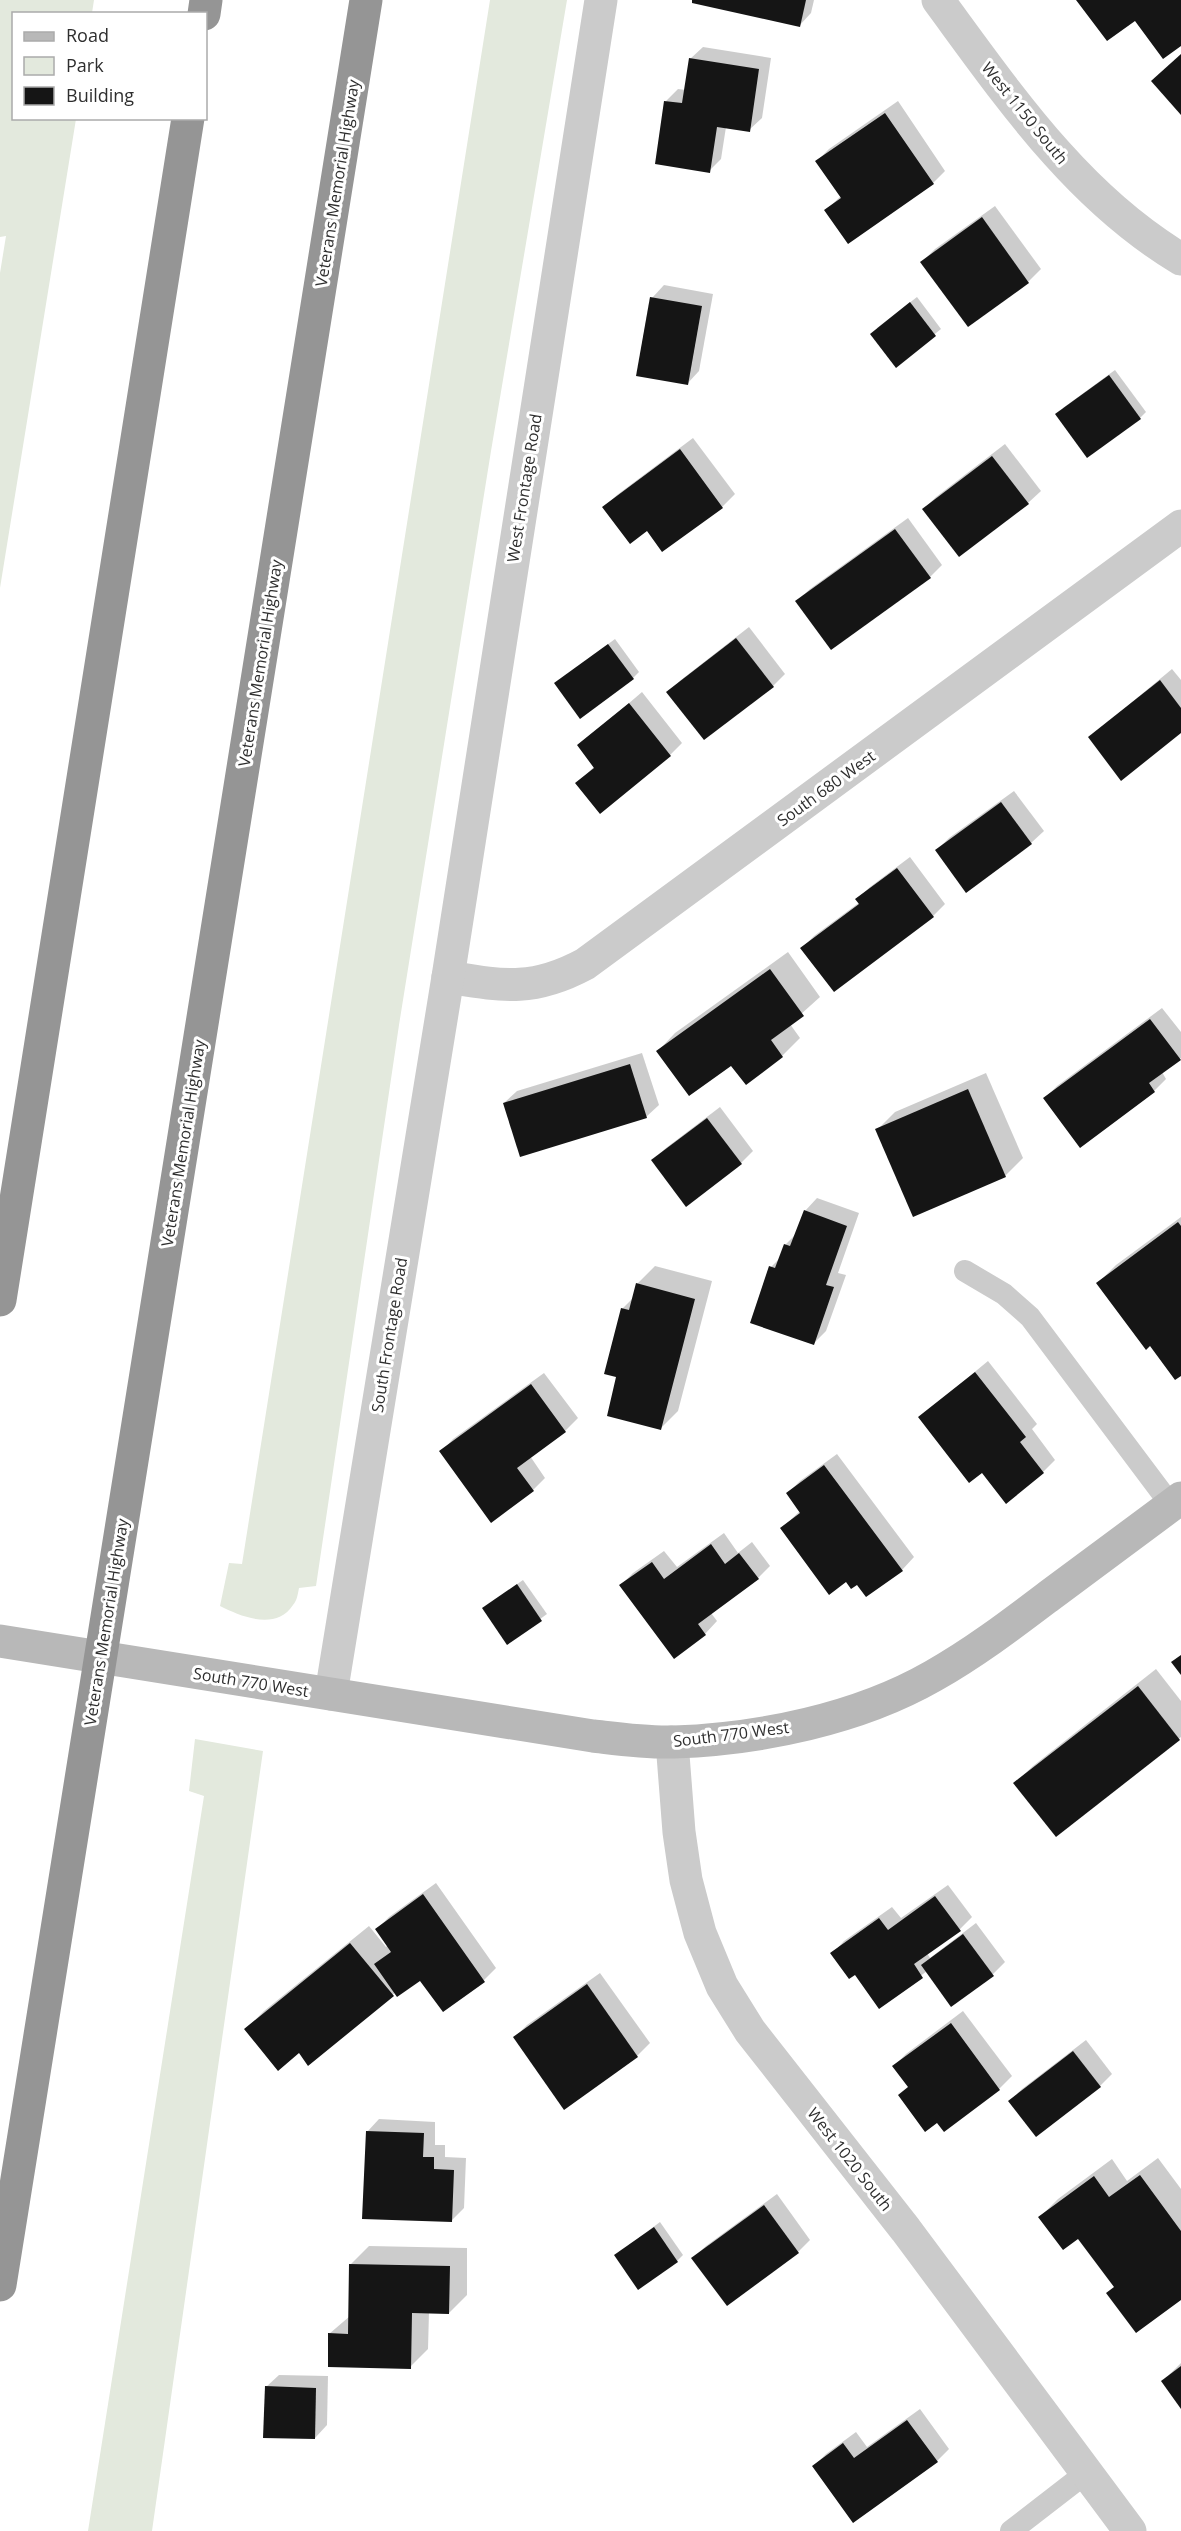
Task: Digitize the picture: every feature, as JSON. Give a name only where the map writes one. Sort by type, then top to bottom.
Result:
[{"type":"highway","name":"Veterans Memorial Highway","points":[[0,2285],[366,0]]},
{"type":"highway","points":[[0,1300],[188,120]]},
{"type":"street","name":"West Frontage Road","points":[[448,977],[601,0]]},
{"type":"street","name":"West 1150 South","points":[[938,0],[1047,145],[1130,223],[1181,259]]},
{"type":"street","name":"South 680 West","points":[[448,977],[521,986],[553,980],[585,964],[1181,526]]},
{"type":"street","name":"South Frontage Road","points":[[330,1694],[448,977]]},
{"type":"street","name":"South 770 West","points":[[0,1641],[592,1736],[672,1742],[712,1740],[796,1727],[889,1697],[932,1677],[1014,1622],[1176,1502]]},
{"type":"street","name":"West 1020 South","points":[[672,1742],[679,1832],[686,1880],[700,1933],[722,1986],[750,2031],[906,2230],[1130,2531]]},
{"type":"lane","points":[[965,1271],[1004,1294],[1030,1317],[1176,1502]]},
{"type":"lane","points":[[1011,2531],[1086,2473]]},
{"type":"green space","points":[[0,0],[94,0],[92,12],[12,12],[12,120],[76,120],[0,588],[0,273],[6,236],[0,237]]},
{"type":"green space","points":[[490,0],[567,0],[491,451],[399,1025],[316,1586],[299,1588],[295,1601],[286,1613],[278,1618],[258,1619],[220,1606],[229,1563],[242,1564]]},
{"type":"green space","points":[[195,1739],[263,1751],[152,2531],[88,2531],[204,1796],[189,1791]]},
{"type":"building","points":[[692,0],[806,0],[800,27],[692,3]]},
{"type":"building","points":[[1076,0],[1181,0],[1181,46],[1163,59],[1135,21],[1107,41]]},
{"type":"building","points":[[1181,54],[1181,115],[1151,81]]},
{"type":"building","points":[[689,58],[759,69],[750,132],[717,127],[710,173],[655,164],[664,101],[682,103]]},
{"type":"building","points":[[885,113],[934,184],[848,244],[824,210],[841,198],[815,161]]},
{"type":"building","points":[[982,217],[1029,283],[968,327],[920,262]]},
{"type":"building","points":[[650,297],[702,306],[688,385],[636,376]]},
{"type":"building","points":[[910,302],[936,336],[896,368],[870,334]]},
{"type":"building","points":[[1109,375],[1141,419],[1087,458],[1055,414]]},
{"type":"building","points":[[680,449],[723,508],[662,552],[647,531],[630,544],[602,507]]},
{"type":"building","points":[[992,456],[1029,504],[959,557],[922,509]]},
{"type":"building","points":[[895,529],[931,578],[831,650],[795,601]]},
{"type":"building","points":[[736,638],[774,687],[704,740],[666,692]]},
{"type":"building","points":[[608,644],[634,679],[580,719],[554,683]]},
{"type":"building","points":[[1160,680],[1181,708],[1181,733],[1121,781],[1088,737]]},
{"type":"building","points":[[629,703],[671,756],[600,814],[575,783],[594,768],[577,745]]},
{"type":"building","points":[[1001,802],[1032,844],[966,893],[935,850]]},
{"type":"building","points":[[897,868],[934,917],[834,992],[800,948],[859,904],[855,899]]},
{"type":"building","points":[[770,969],[804,1016],[771,1040],[783,1057],[746,1085],[731,1066],[689,1096],[656,1051]]},
{"type":"building","points":[[1150,1019],[1181,1060],[1149,1083],[1155,1092],[1080,1148],[1043,1098]]},
{"type":"building","points":[[630,1064],[647,1118],[520,1157],[503,1103]]},
{"type":"building","points":[[968,1089],[1006,1177],[913,1217],[875,1129]]},
{"type":"building","points":[[707,1118],[742,1164],[686,1207],[651,1160]]},
{"type":"building","points":[[804,1210],[847,1226],[826,1285],[834,1287],[814,1345],[750,1323],[769,1266],[775,1268],[784,1244],[790,1246]]},
{"type":"building","points":[[1178,1222],[1181,1226],[1181,1376],[1175,1380],[1150,1346],[1146,1350],[1096,1283]]},
{"type":"building","points":[[636,1283],[695,1299],[661,1430],[607,1416],[616,1377],[604,1374],[621,1308],[629,1310]]},
{"type":"building","points":[[975,1372],[1026,1437],[1020,1442],[1044,1473],[1006,1504],[982,1473],[969,1483],[918,1417]]},
{"type":"building","points":[[531,1384],[566,1432],[517,1468],[534,1491],[491,1523],[439,1451]]},
{"type":"building","points":[[824,1465],[903,1571],[866,1597],[857,1585],[851,1589],[846,1582],[829,1595],[780,1528],[800,1513],[786,1493]]},
{"type":"building","points":[[711,1544],[725,1564],[739,1553],[759,1579],[698,1624],[706,1635],[674,1659],[619,1585],[652,1562],[664,1579]]},
{"type":"building","points":[[517,1584],[542,1621],[507,1645],[482,1608]]},
{"type":"building","points":[[1181,1655],[1181,1675],[1171,1662]]},
{"type":"building","points":[[1138,1686],[1180,1740],[1056,1837],[1013,1783]]},
{"type":"building","points":[[423,1894],[485,1982],[443,2012],[420,1981],[397,1997],[374,1964],[391,1952],[375,1929]]},
{"type":"building","points":[[935,1896],[961,1931],[914,1964],[923,1978],[879,2009],[855,1975],[849,1979],[830,1953],[879,1918],[888,1930]]},
{"type":"building","points":[[963,1934],[994,1976],[951,2007],[921,1965]]},
{"type":"building","points":[[350,1943],[394,1996],[308,2066],[299,2053],[278,2071],[244,2029]]},
{"type":"building","points":[[587,1984],[638,2057],[564,2110],[513,2037]]},
{"type":"building","points":[[951,2023],[1000,2090],[944,2132],[937,2123],[925,2132],[898,2095],[908,2087],[892,2066]]},
{"type":"building","points":[[1073,2051],[1101,2087],[1036,2137],[1008,2101]]},
{"type":"building","points":[[366,2131],[424,2133],[423,2157],[434,2157],[434,2169],[454,2170],[452,2222],[362,2219]]},
{"type":"building","points":[[1140,2175],[1181,2231],[1181,2300],[1136,2333],[1106,2293],[1114,2287],[1078,2239],[1063,2250],[1038,2217],[1094,2176],[1109,2197]]},
{"type":"building","points":[[764,2205],[799,2253],[727,2306],[691,2258]]},
{"type":"building","points":[[654,2227],[678,2262],[638,2290],[614,2255]]},
{"type":"building","points":[[349,2264],[450,2266],[449,2314],[412,2313],[411,2369],[328,2367],[328,2333],[348,2334]]},
{"type":"building","points":[[1181,2366],[1181,2409],[1161,2381]]},
{"type":"building","points":[[265,2386],[316,2388],[315,2439],[263,2438]]},
{"type":"building","points":[[907,2420],[938,2462],[853,2523],[812,2466],[843,2443],[854,2458]]}]
